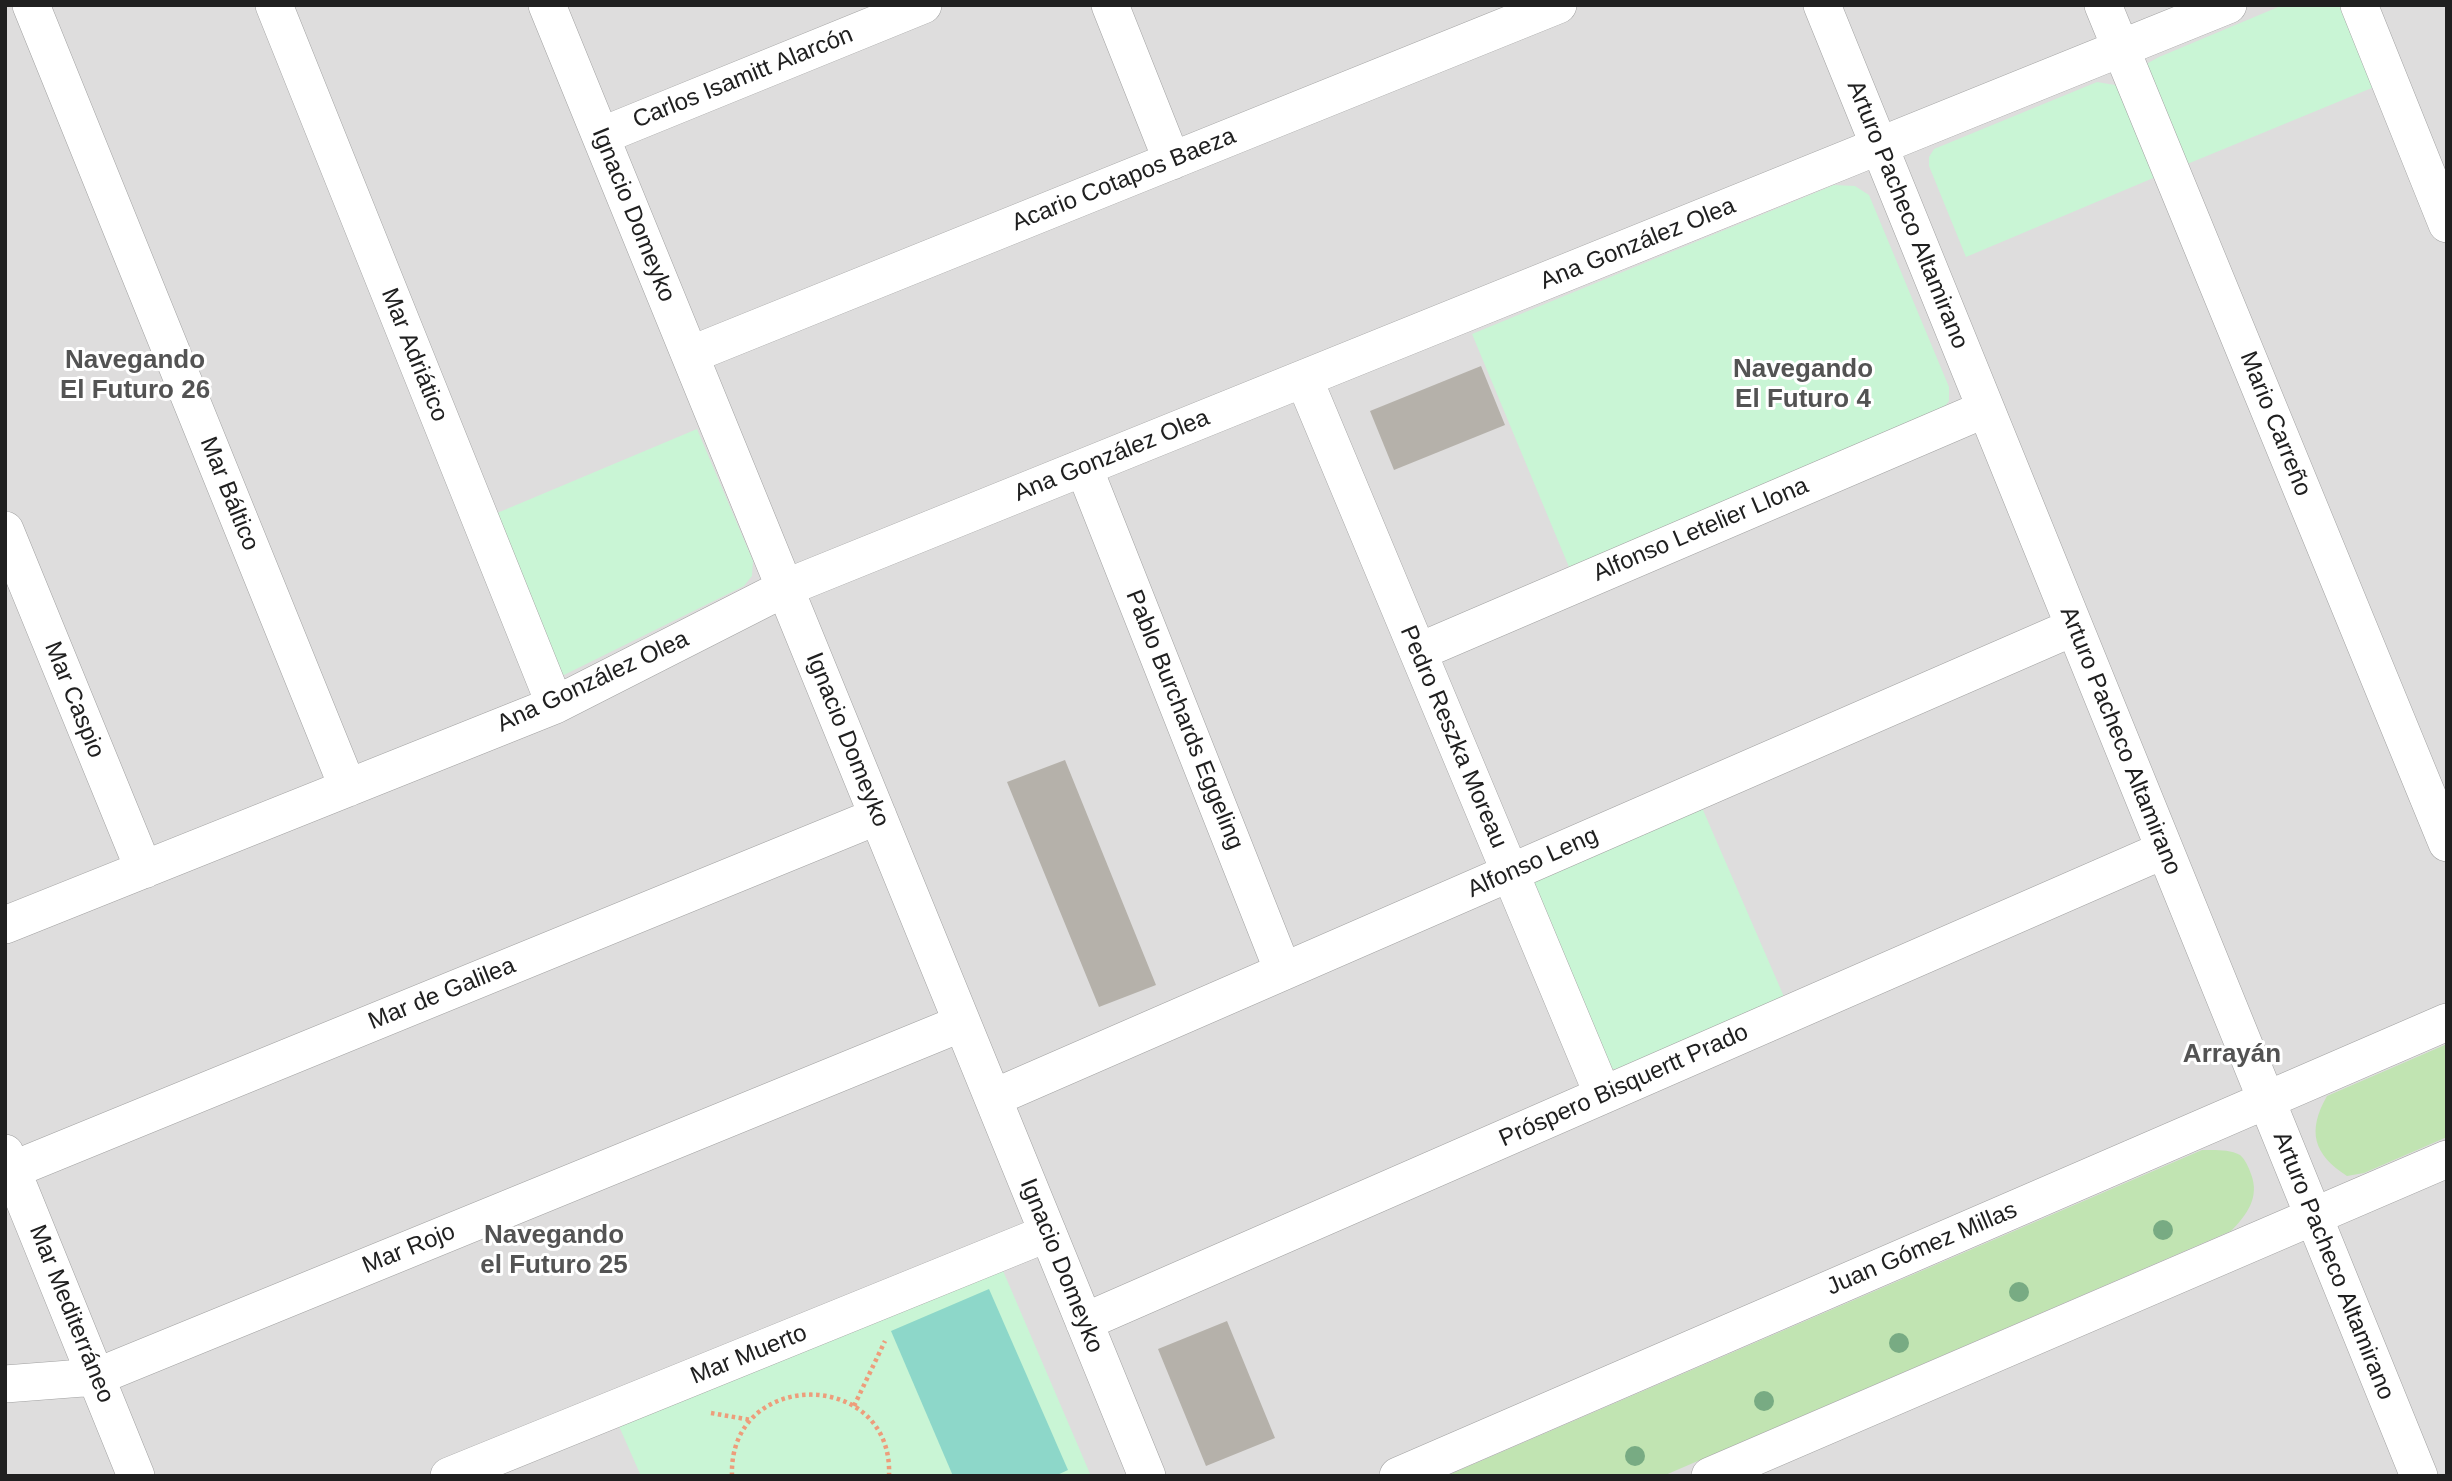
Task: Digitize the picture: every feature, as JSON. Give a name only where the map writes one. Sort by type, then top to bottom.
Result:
[{"type":"street","name":"Mar Báltico","points":[[32,5],[348,788]]},
{"type":"street","name":"Mar Adriático","points":[[274,5],[555,705]]},
{"type":"street","name":"Ignacio Domeyko","points":[[547,5],[1147,1476]]},
{"type":"street","name":"Carlos Isamitt Alarcón","points":[[601,136],[923,5]]},
{"type":"street","points":[[1110,5],[1172,161]]},
{"type":"street","name":"Acario Cotapos Baeza","points":[[690,355],[1558,5]]},
{"type":"street","name":"Arturo Pacheco Altamirano","points":[[1822,5],[2419,1476]]},
{"type":"street","name":"Mario Carreño","points":[[2103,5],[2447,843]]},
{"type":"street","name":"Ana González Olea","points":[[5,925],[555,705],[785,588],[2228,5]]},
{"type":"street","points":[[2359,5],[2440,188],[2447,224]]},
{"type":"street","name":"Pedro Reszka Moreau","points":[[1304,379],[1603,1095]]},
{"type":"street","name":"Alfonso Letelier Llona","points":[[1418,652],[1985,409]]},
{"type":"street","name":"Pablo Burchards Eggeling","points":[[1084,468],[1283,971]]},
{"type":"street","name":"Mar Caspio","points":[[5,530],[144,870]]},
{"type":"street","name":"Alfonso Leng","points":[[993,1098],[2074,627]]},
{"type":"street","name":"Mar de Galilea","points":[[8,1164],[878,816]]},
{"type":"street","name":"Próspero Bisquertt Prado","points":[[1084,1322],[2164,850]]},
{"type":"street","name":"Juan Gómez Millas","points":[[1398,1476],[2447,1022]]},
{"type":"street","name":"Mar Rojo","points":[[5,1384],[96,1377],[962,1023]]},
{"type":"street","points":[[1710,1476],[2447,1158]]},
{"type":"street","name":"Mar Mediterráneo","points":[[8,1164],[136,1476]]},
{"type":"street","name":"Mar Muerto","points":[[449,1476],[1048,1234]]},
{"type":"path","points":[[854,1406],[885,1342],[891,1297]]},
{"type":"path","points":[[732,1476],[734,1454],[743,1430],[751,1420],[771,1404],[793,1395],[818,1393],[843,1400],[873,1422],[889,1457],[890,1476]]},
{"type":"shaded area","points":[[5,5],[2447,5],[2447,1476],[5,1476]]},
{"type":"shaded area","points":[[989,1289],[1068,1470],[1055,1476],[953,1476],[891,1331]]},
{"type":"green space","points":[[2283,5],[2346,5],[2379,85],[2180,167],[2142,73],[2148,63]]},
{"type":"green space","points":[[2097,82],[2115,85],[2123,91],[2158,176],[1966,257],[1929,166],[1929,157],[1934,149]]},
{"type":"green space","points":[[1834,185],[1855,186],[1869,195],[1949,387],[1949,401],[1938,415],[1569,567],[1472,334]]},
{"type":"green space","points":[[697,429],[753,561],[752,576],[744,586],[564,675],[558,674],[490,516]]},
{"type":"green space","points":[[1700,803],[1785,999],[1621,1069],[1609,1069],[1528,882]]},
{"type":"green space","points":[[2447,1044],[2447,1137],[2364,1173],[2347,1176],[2336,1168],[2320,1150],[2317,1141],[2317,1120],[2327,1096]]},
{"type":"green space","points":[[2202,1150],[2236,1153],[2244,1159],[2250,1172],[2253,1198],[2247,1212],[2231,1231],[1663,1476],[1446,1476]]},
{"type":"green space","points":[[1001,1266],[1091,1476],[641,1476],[618,1424]]},
{"type":"building","points":[[1481,366],[1505,425],[1394,470],[1370,411]]},
{"type":"building","points":[[1065,760],[1156,985],[1099,1007],[1007,782]]},
{"type":"building","points":[[1227,1321],[1275,1438],[1206,1466],[1158,1349]]},
{"type":"district","name":"Navegando El Futuro 26","points":[[135,376]]},
{"type":"district","name":"Navegando El Futuro 4","points":[[1803,385]]},
{"type":"district","name":"Arrayán","points":[[2232,1055]]},
{"type":"district","name":"Navegando el Futuro 25","points":[[554,1251]]}]
